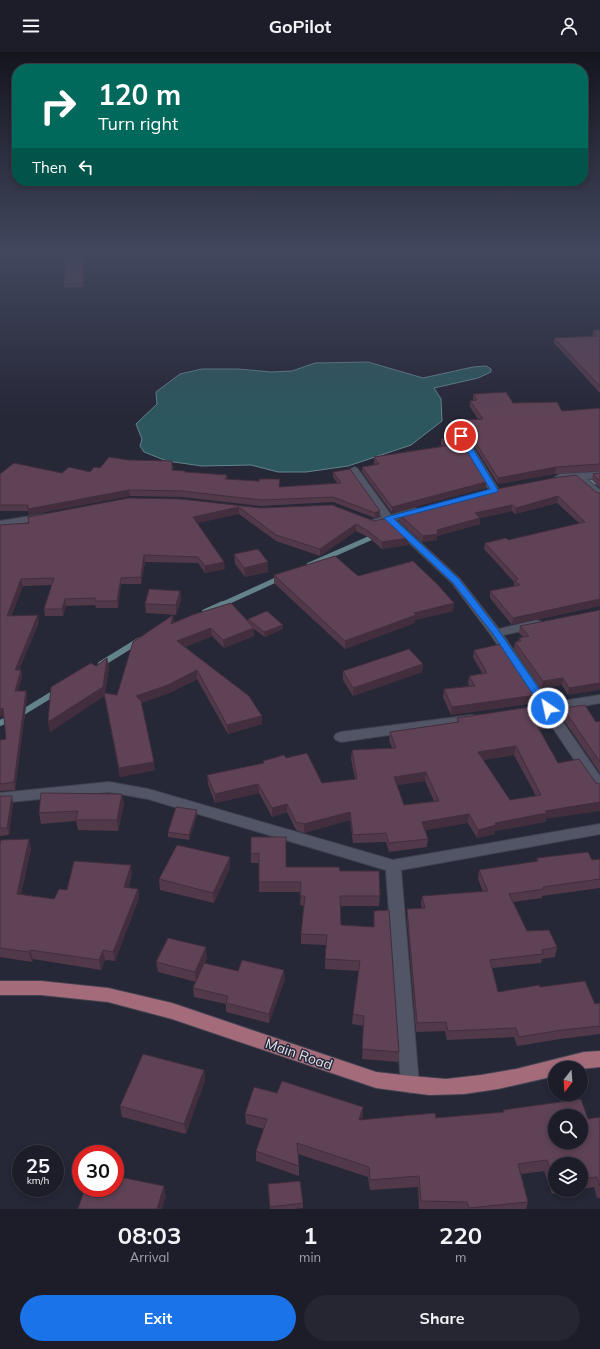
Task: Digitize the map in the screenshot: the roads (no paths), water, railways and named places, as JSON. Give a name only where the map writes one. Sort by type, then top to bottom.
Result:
[{"type":"main road","name":"Main Road","points":[[0,988],[41,988],[108,995],[172,1011],[376,1080],[410,1085],[446,1087],[489,1083],[584,1060],[600,1059]]},
{"type":"street","points":[[461,436],[494,490]]},
{"type":"street","points":[[354,470],[395,524],[456,581],[496,633],[600,787]]},
{"type":"street","points":[[548,480],[583,481],[600,475]]},
{"type":"street","points":[[583,481],[600,495]]},
{"type":"street","points":[[360,518],[374,523],[395,524],[426,508]]},
{"type":"street","points":[[0,524],[53,516]]},
{"type":"street","points":[[496,633],[548,622]]},
{"type":"street","points":[[532,710],[600,700]]},
{"type":"street","points":[[341,737],[486,717]]},
{"type":"street","points":[[0,798],[109,787],[148,794],[393,866],[600,829]]},
{"type":"street","points":[[393,866],[410,1085]]},
{"type":"waterway","points":[[583,482],[600,482]]},
{"type":"waterway","points":[[309,565],[375,536]]},
{"type":"waterway","points":[[221,605],[280,578]]},
{"type":"waterway","points":[[205,612],[223,604]]},
{"type":"waterway","points":[[101,664],[140,640]]},
{"type":"waterway","points":[[20,714],[56,692]]},
{"type":"waterway","points":[[0,723],[11,718]]}]
